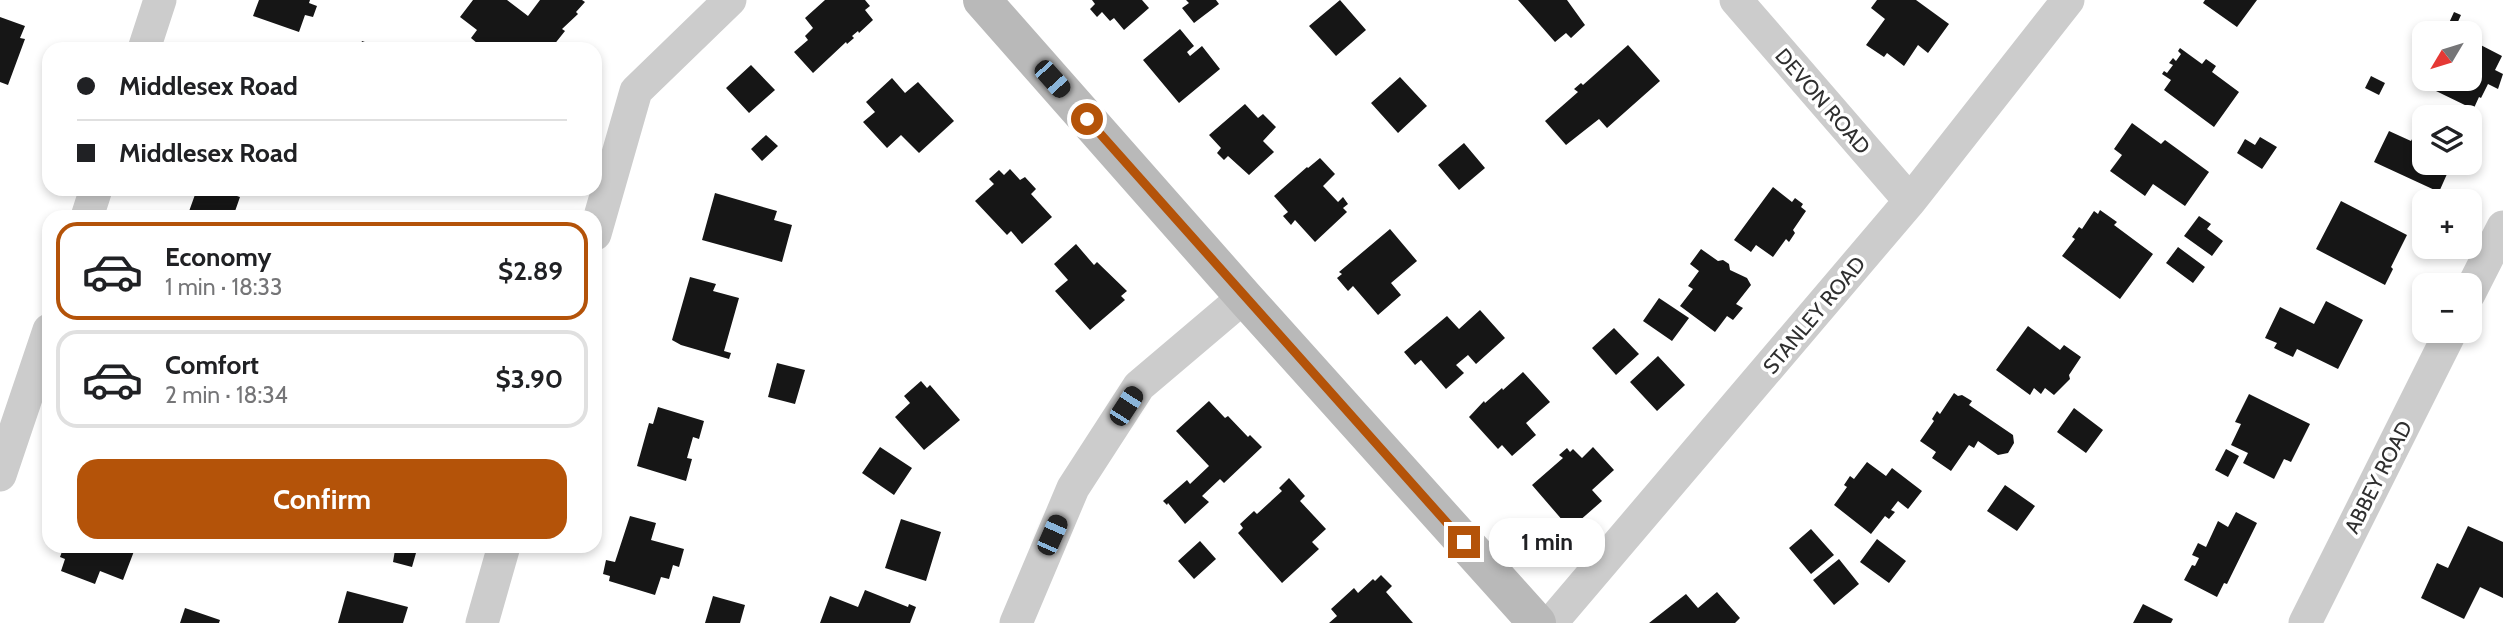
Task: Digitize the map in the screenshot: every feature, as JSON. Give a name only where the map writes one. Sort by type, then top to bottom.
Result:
[{"type":"street","points":[[146,42],[160,0]]},
{"type":"street","points":[[602,210],[636,92],[730,0]]},
{"type":"street","points":[[982,0],[1537,623]]},
{"type":"street","name":"DEVON ROAD","points":[[1736,0],[1910,201]]},
{"type":"street","name":"STANLEY ROAD","points":[[1551,623],[1910,201],[2068,0]]},
{"type":"street","points":[[2480,273],[2503,227]]},
{"type":"street","points":[[1016,623],[1073,488],[1139,386],[1244,297]]},
{"type":"street","name":"ABBEY ROAD","points":[[2305,623],[2445,343]]},
{"type":"street","points":[[0,475],[42,351]]},
{"type":"street","points":[[482,623],[502,553]]},
{"type":"building","points":[[259,0],[310,0],[309,3],[317,6],[313,17],[305,15],[299,32],[253,16]]},
{"type":"building","points":[[473,0],[507,0],[528,16],[540,0],[585,2],[576,12],[578,14],[562,29],[565,31],[556,42],[476,42],[471,38],[477,30],[460,17]]},
{"type":"building","points":[[825,0],[865,0],[870,6],[865,10],[873,20],[813,73],[794,52],[808,40],[805,36],[813,28],[805,18]]},
{"type":"building","points":[[1092,0],[1142,0],[1149,8],[1124,30],[1114,18],[1110,21],[1102,12],[1097,17],[1090,9],[1095,4]]},
{"type":"building","points":[[1186,0],[1216,0],[1219,4],[1194,23],[1182,8],[1189,3]]},
{"type":"building","points":[[1340,0],[1366,30],[1336,56],[1309,26]]},
{"type":"building","points":[[1518,0],[1567,0],[1585,25],[1571,38],[1566,33],[1555,42]]},
{"type":"building","points":[[1877,0],[1916,0],[1949,24],[1928,53],[1918,45],[1904,66],[1887,53],[1884,57],[1866,45],[1885,19],[1871,8]]},
{"type":"building","points":[[2205,0],[2257,0],[2237,27],[2203,3]]},
{"type":"building","points":[[2454,12],[2461,15],[2458,21],[2450,21]]},
{"type":"building","points":[[0,17],[25,26],[20,38],[25,39],[8,85],[0,82]]},
{"type":"building","points":[[1180,29],[1194,46],[1187,52],[1190,56],[1202,46],[1220,69],[1179,103],[1143,60]]},
{"type":"building","points":[[1628,45],[1660,81],[1607,128],[1599,119],[1566,145],[1545,121],[1578,92],[1574,89],[1581,83],[1583,85]]},
{"type":"building","points":[[2482,46],[2502,56],[2495,70],[2503,74],[2498,89],[2488,84],[2475,105],[2465,105],[2436,91],[2482,91]]},
{"type":"building","points":[[2180,48],[2202,64],[2206,59],[2216,66],[2212,72],[2239,92],[2214,127],[2164,90],[2171,80],[2162,74],[2164,71],[2167,73],[2173,65],[2169,63],[2173,58],[2176,61],[2181,54],[2178,51]]},
{"type":"building","points":[[751,65],[775,90],[749,113],[726,88]]},
{"type":"building","points":[[2371,76],[2385,83],[2379,95],[2365,88]]},
{"type":"building","points":[[1400,77],[1427,106],[1398,133],[1371,103]]},
{"type":"building","points":[[892,78],[905,93],[918,82],[954,121],[919,153],[901,135],[887,148],[863,122],[875,112],[866,102]]},
{"type":"building","points":[[1245,104],[1258,118],[1263,114],[1276,127],[1263,141],[1274,152],[1249,175],[1228,156],[1224,160],[1217,153],[1221,148],[1209,135]]},
{"type":"building","points":[[2132,123],[2161,144],[2165,140],[2209,172],[2185,206],[2153,184],[2145,196],[2110,171],[2122,155],[2114,149]]},
{"type":"building","points":[[2389,131],[2411,141],[2412,139],[2412,175],[2447,175],[2440,189],[2432,189],[2374,162]]},
{"type":"building","points":[[766,135],[778,146],[762,161],[751,149]]},
{"type":"building","points":[[2260,137],[2277,147],[2262,169],[2237,153],[2245,139],[2255,145]]},
{"type":"building","points":[[1464,143],[1485,168],[1459,190],[1438,165]]},
{"type":"building","points":[[1320,158],[1335,174],[1323,186],[1338,202],[1343,197],[1348,204],[1343,208],[1347,212],[1315,242],[1295,220],[1291,225],[1283,216],[1288,212],[1274,196]]},
{"type":"building","points":[[1010,169],[1020,180],[1025,177],[1036,189],[1031,194],[1052,217],[1022,244],[1011,231],[1007,235],[975,201],[994,184],[989,179],[999,170],[1004,175]]},
{"type":"building","points":[[1773,187],[1792,202],[1795,198],[1803,204],[1801,207],[1806,211],[1793,230],[1795,233],[1789,242],[1786,239],[1773,257],[1756,245],[1751,252],[1734,240]]},
{"type":"building","points":[[715,193],[777,211],[774,220],[792,225],[782,262],[702,240]]},
{"type":"building","points":[[194,196],[240,197],[235,210],[190,210]]},
{"type":"building","points":[[2341,201],[2407,235],[2385,285],[2316,249]]},
{"type":"building","points":[[2100,210],[2117,222],[2114,225],[2153,254],[2120,299],[2062,256],[2075,239],[2072,237],[2079,227],[2082,229],[2094,211],[2098,214]]},
{"type":"building","points":[[2199,216],[2211,224],[2207,229],[2223,241],[2212,256],[2184,236]]},
{"type":"building","points":[[1390,229],[1417,261],[1391,283],[1401,295],[1378,315],[1353,286],[1348,291],[1337,278],[1342,274],[1339,272]]},
{"type":"building","points":[[1076,244],[1094,265],[1097,262],[1127,291],[1121,296],[1125,300],[1090,330],[1055,291],[1068,280],[1054,264]]},
{"type":"building","points":[[2178,247],[2205,267],[2193,283],[2166,263]]},
{"type":"building","points":[[1701,249],[1718,261],[1723,260],[1729,264],[1730,270],[1747,278],[1751,285],[1736,304],[1743,308],[1733,320],[1727,316],[1715,332],[1680,306],[1693,289],[1688,286],[1699,271],[1690,264]]},
{"type":"building","points":[[690,277],[716,284],[713,291],[739,298],[724,351],[731,353],[729,359],[672,340]]},
{"type":"building","points":[[1659,298],[1689,318],[1672,341],[1643,321]]},
{"type":"building","points":[[2326,301],[2363,320],[2338,369],[2297,349],[2293,357],[2274,348],[2277,343],[2265,338],[2280,307],[2314,324]]},
{"type":"building","points":[[1480,310],[1505,338],[1476,364],[1468,355],[1456,365],[1464,373],[1446,389],[1421,360],[1415,365],[1404,352],[1447,316],[1459,329]]},
{"type":"building","points":[[2028,326],[2060,350],[2064,345],[2081,357],[2069,375],[2070,379],[2054,395],[2045,388],[2041,394],[2034,388],[2030,395],[1996,370]]},
{"type":"building","points":[[1614,328],[1639,354],[1616,375],[1592,348]]},
{"type":"building","points":[[1658,356],[1685,385],[1657,411],[1630,382]]},
{"type":"building","points":[[777,363],[805,370],[795,404],[768,397]]},
{"type":"building","points":[[1523,372],[1550,402],[1526,423],[1536,435],[1512,456],[1502,445],[1498,449],[1469,417],[1484,401],[1485,403],[1502,388],[1503,390]]},
{"type":"building","points":[[921,381],[927,388],[930,385],[960,420],[924,450],[895,417],[910,403],[904,396]]},
{"type":"building","points":[[1954,393],[1972,401],[1969,405],[2013,435],[2014,443],[2008,453],[1998,455],[1978,441],[1974,448],[1969,445],[1951,471],[1932,458],[1936,452],[1920,441],[1934,421],[1932,419],[1937,411],[1940,414]]},
{"type":"building","points":[[2249,394],[2310,424],[2291,462],[2284,459],[2274,479],[2243,463],[2248,453],[2231,445],[2241,424],[2235,422]]},
{"type":"building","points":[[1209,401],[1225,418],[1228,416],[1262,447],[1224,483],[1220,479],[1202,496],[1209,502],[1185,524],[1168,503],[1167,505],[1163,501],[1187,480],[1190,484],[1209,466],[1176,431]]},
{"type":"building","points":[[658,407],[704,421],[699,439],[693,437],[687,458],[692,459],[686,481],[637,466],[649,423],[653,424]]},
{"type":"building","points":[[2074,408],[2103,430],[2086,453],[2057,432]]},
{"type":"building","points":[[880,447],[912,468],[894,495],[862,473]]},
{"type":"building","points":[[1593,447],[1614,470],[1592,490],[1602,501],[1570,529],[1532,485],[1563,458],[1559,455],[1567,448],[1570,452],[1573,449],[1582,458]]},
{"type":"building","points":[[2226,449],[2239,456],[2228,477],[2215,470]]},
{"type":"building","points":[[1867,462],[1886,476],[1892,468],[1922,491],[1908,509],[1898,501],[1891,510],[1895,512],[1889,519],[1885,516],[1871,534],[1834,505],[1847,487],[1844,485],[1850,476],[1854,479]]},
{"type":"building","points":[[1289,478],[1305,496],[1300,501],[1326,529],[1312,542],[1319,549],[1282,583],[1238,533],[1243,528],[1240,524],[1254,511],[1257,514],[1282,491],[1279,488]]},
{"type":"building","points":[[2005,485],[2035,506],[2017,531],[1987,511]]},
{"type":"building","points":[[2236,512],[2257,523],[2227,584],[2224,583],[2217,597],[2184,580],[2199,558],[2192,555],[2198,543],[2206,547],[2218,521],[2228,527]]},
{"type":"building","points":[[630,516],[656,523],[651,540],[684,549],[679,567],[673,565],[669,579],[661,577],[655,595],[609,581],[610,576],[603,574],[606,560],[615,562]]},
{"type":"building","points":[[901,519],[941,532],[926,581],[885,568]]},
{"type":"building","points":[[2468,526],[2503,542],[2503,598],[2480,587],[2464,619],[2421,598],[2437,563],[2448,568]]},
{"type":"building","points":[[1811,529],[1834,555],[1811,574],[1789,548]]},
{"type":"building","points":[[1877,539],[1906,561],[1889,583],[1860,562]]},
{"type":"building","points":[[1200,541],[1216,559],[1194,579],[1178,561]]},
{"type":"building","points":[[61,553],[133,553],[123,580],[100,571],[95,584],[61,571],[65,559],[60,557]]},
{"type":"building","points":[[394,553],[416,553],[412,567],[393,562]]},
{"type":"building","points":[[1839,559],[1859,584],[1834,605],[1813,580]]},
{"type":"building","points":[[1381,575],[1392,586],[1386,592],[1413,623],[1329,623],[1337,616],[1331,609],[1354,588],[1358,593]]},
{"type":"building","points":[[865,590],[908,607],[909,604],[916,607],[910,623],[820,623],[830,596],[858,607]]},
{"type":"building","points":[[347,591],[408,607],[403,623],[338,623]]},
{"type":"building","points":[[1717,592],[1740,618],[1735,623],[1649,623],[1686,594],[1698,608]]},
{"type":"building","points":[[713,596],[745,605],[740,623],[705,623]]},
{"type":"building","points":[[2143,604],[2173,619],[2171,623],[2133,623]]},
{"type":"building","points":[[185,608],[220,620],[219,623],[180,623]]},
{"type":"route","points":[[1087,119],[1464,542]]}]
